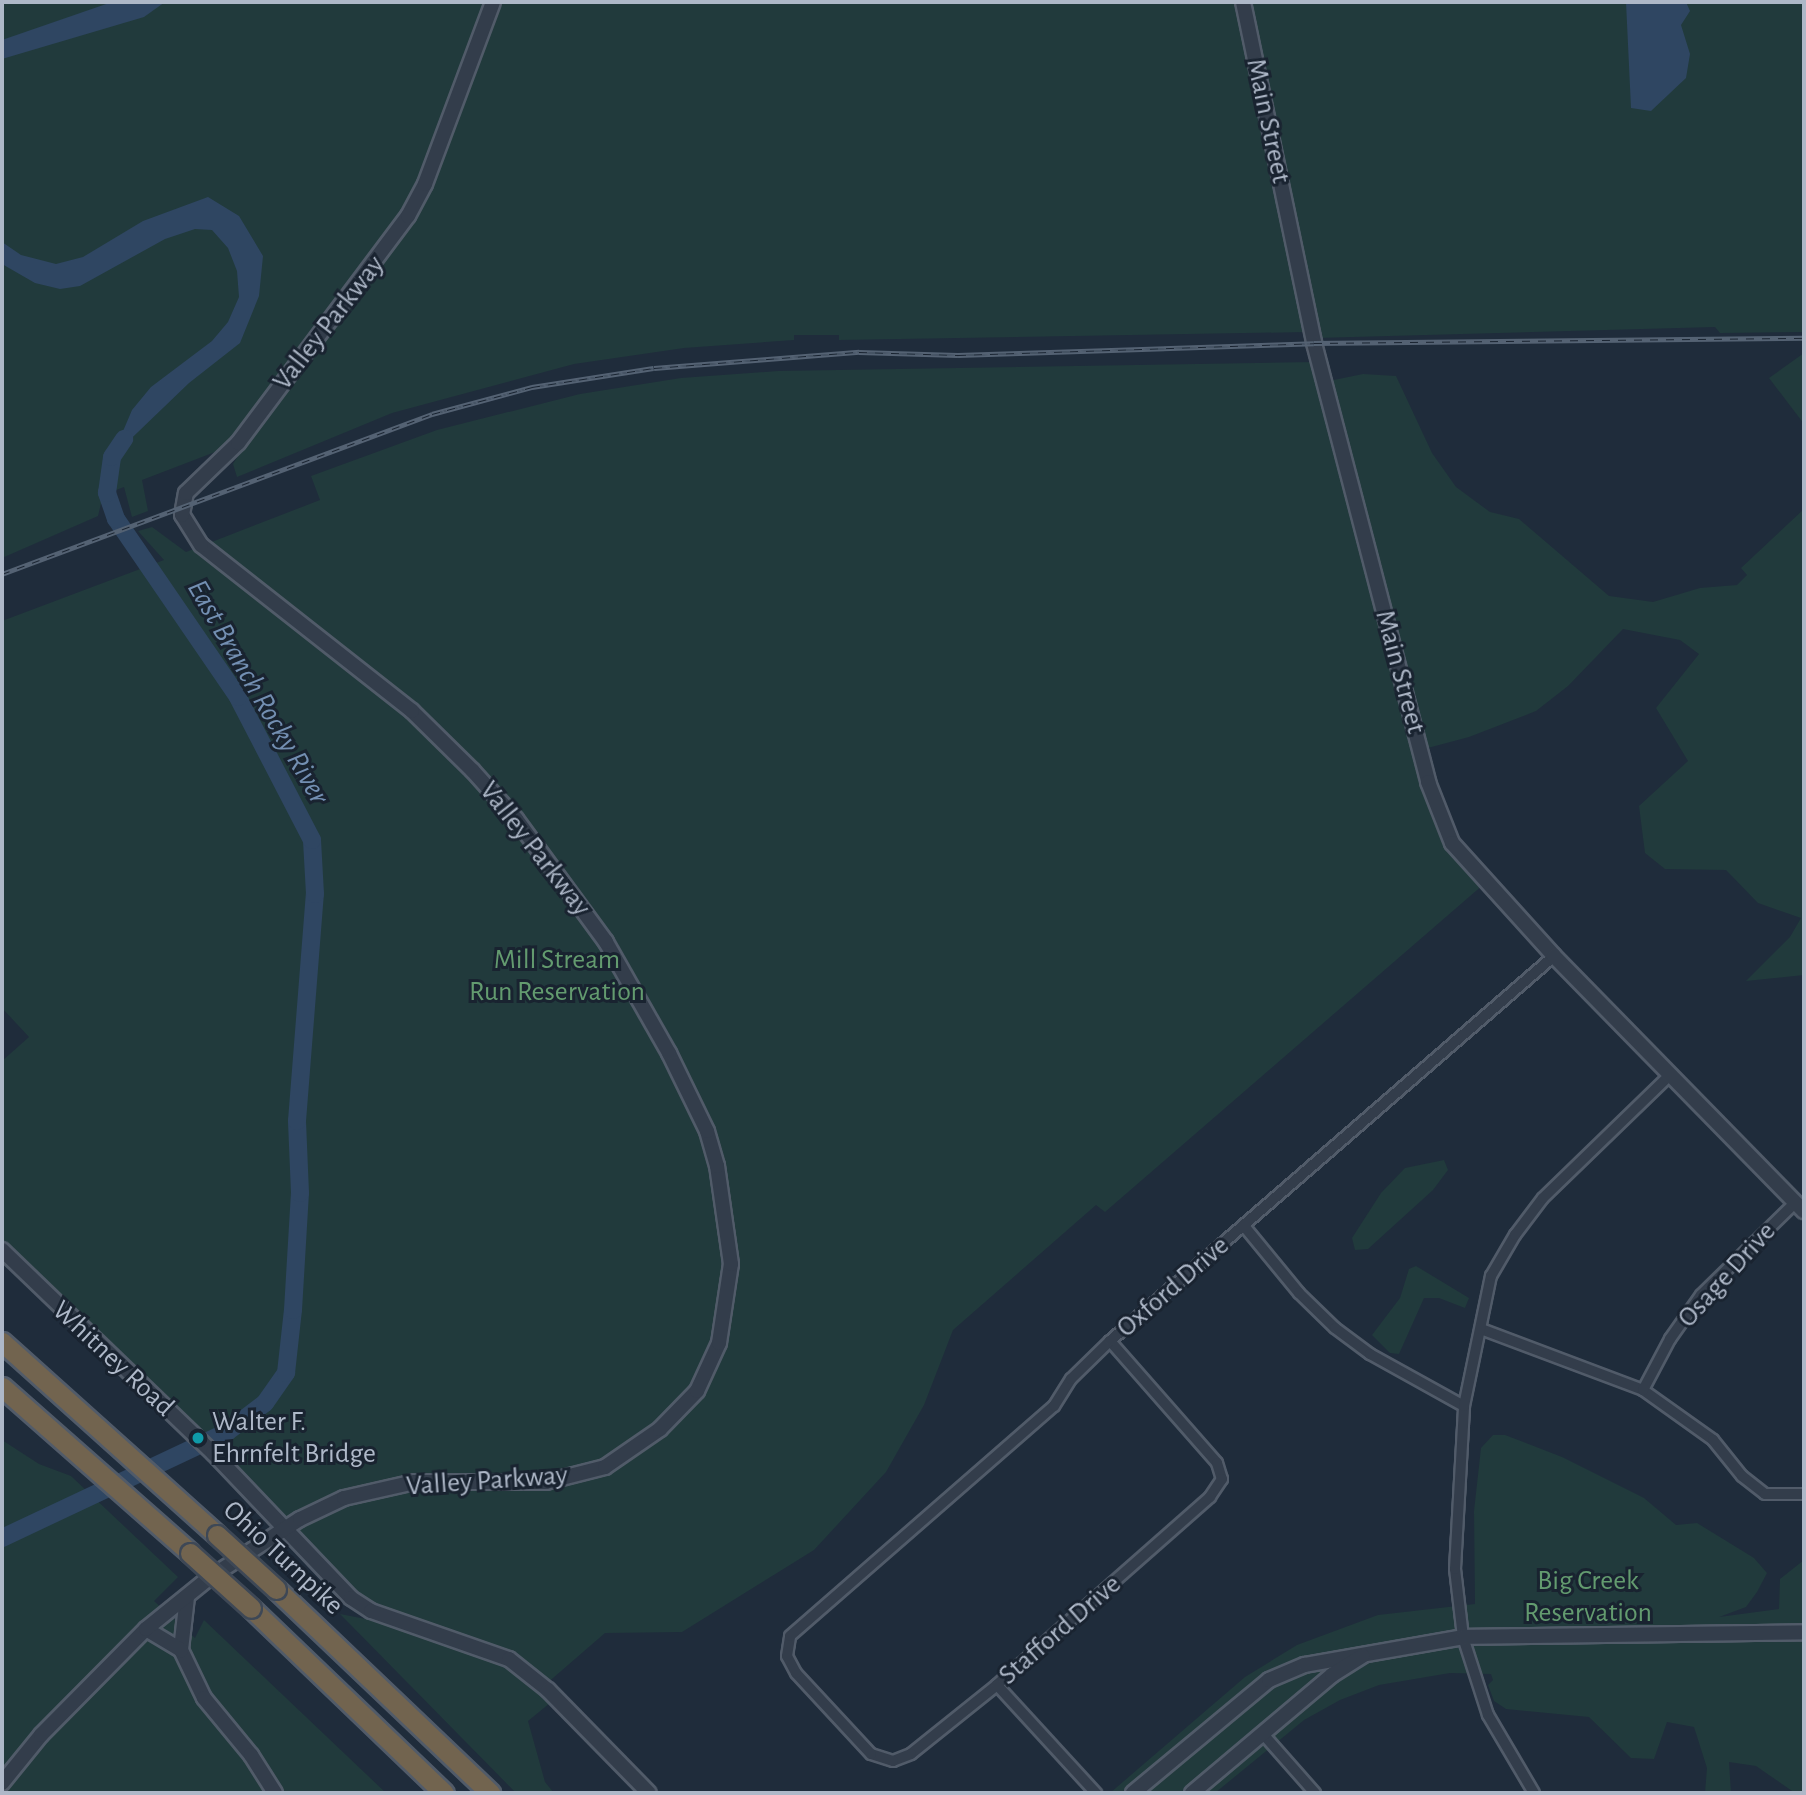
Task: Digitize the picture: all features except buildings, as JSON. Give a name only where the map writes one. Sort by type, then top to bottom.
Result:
[{"type":"highway","name":"Ohio Turnpike","points":[[2,1342],[217,1535],[490,1793]]},
{"type":"highway","name":"Ohio Turnpike","points":[[2,1387],[251,1608],[444,1793]]},
{"type":"street","name":"Valley Parkway","points":[[2,1783],[41,1735],[146,1629],[284,1529],[344,1498],[415,1482],[545,1482],[605,1467],[660,1429],[697,1391],[719,1343],[727,1306],[727,1217],[707,1131],[638,996],[576,897],[516,819],[412,711],[211,553],[190,533],[182,515],[186,493],[238,443],[408,216],[425,184],[492,2]]},
{"type":"street","name":"Main Street","points":[[1243,2],[1314,343],[1428,782],[1452,843],[1554,956],[1800,1206]]},
{"type":"street","name":"Oxford Drive","points":[[801,1625],[1054,1406],[1071,1379],[1110,1341],[1554,956]]},
{"type":"street","points":[[1534,1793],[1488,1715],[1463,1637],[1455,1569],[1464,1406],[1491,1276],[1543,1198],[1670,1075]]},
{"type":"street","name":"Osage Drive","points":[[1643,1390],[1670,1339],[1701,1295],[1800,1206]]},
{"type":"street","points":[[1244,1226],[1299,1293],[1335,1328],[1370,1354],[1464,1406]]},
{"type":"street","name":"Whitney Road","points":[[2,1250],[213,1453],[351,1598],[371,1611],[509,1659],[548,1690],[649,1793]]},
{"type":"street","points":[[1481,1329],[1643,1390],[1713,1440],[1742,1476],[1765,1493],[1804,1494]]},
{"type":"street","name":"Stafford Drive","points":[[801,1625],[790,1636],[788,1656],[796,1672],[871,1754],[893,1761],[911,1754],[997,1685],[1210,1497],[1222,1479],[1217,1463],[1110,1341]]},
{"type":"street","points":[[187,1597],[181,1650],[204,1698],[251,1755],[275,1793]]},
{"type":"street","points":[[146,1629],[181,1650]]},
{"type":"street","points":[[1133,1793],[1269,1680],[1305,1665],[1369,1651],[1463,1637],[1804,1632]]},
{"type":"street","points":[[1192,1793],[1332,1675],[1369,1651]]},
{"type":"street","points":[[997,1685],[1096,1793]]},
{"type":"street","points":[[1263,1734],[1315,1793]]},
{"type":"green space","points":[[2,2],[1241,2],[1307,332],[839,340],[839,335],[794,335],[794,340],[684,348],[574,364],[392,413],[237,477],[233,464],[249,439],[142,480],[148,511],[132,517],[124,487],[103,495],[98,516],[2,558]]},
{"type":"green space","points":[[1249,2],[1804,2],[1804,332],[1720,333],[1715,327],[1316,338]]},
{"type":"green space","points":[[1804,353],[1804,424],[1769,378]]},
{"type":"green space","name":"Mill Stream Run Reservation","points":[[1314,362],[1446,845],[1484,884],[1105,1212],[1096,1205],[953,1330],[924,1405],[886,1472],[814,1550],[682,1632],[605,1633],[538,1691],[550,1703],[528,1721],[545,1782],[554,1793],[516,1793],[340,1614],[371,1620],[2,1252],[2,1061],[29,1037],[2,1008],[2,621],[164,560],[138,531],[152,527],[186,552],[320,500],[311,476],[437,430],[580,394],[681,378],[778,371]]},
{"type":"green space","points":[[1363,374],[1396,376],[1432,453],[1456,487],[1490,512],[1519,519],[1609,596],[1653,602],[1700,588],[1737,585],[1747,575],[1741,568],[1804,509],[1804,975],[1746,981],[1790,937],[1801,918],[1758,903],[1726,870],[1665,869],[1645,853],[1639,806],[1688,761],[1656,708],[1699,654],[1680,640],[1623,629],[1568,686],[1536,711],[1469,737],[1424,749],[1329,381]]},
{"type":"green space","points":[[1444,1160],[1448,1170],[1433,1190],[1368,1249],[1355,1250],[1352,1238],[1381,1193],[1405,1168]]},
{"type":"green space","points":[[1416,1266],[1469,1298],[1465,1308],[1439,1298],[1424,1298],[1399,1354],[1390,1353],[1372,1335],[1400,1298],[1409,1269]]},
{"type":"green space","name":"Big Creek Reservation","points":[[1493,1435],[1505,1435],[1562,1457],[1644,1498],[1676,1525],[1697,1523],[1754,1558],[1767,1573],[1757,1592],[1746,1607],[1719,1617],[1779,1609],[1780,1579],[1804,1560],[1804,1793],[1795,1793],[1756,1766],[1729,1762],[1731,1793],[1705,1793],[1707,1768],[1694,1727],[1667,1722],[1654,1759],[1631,1758],[1589,1717],[1506,1709],[1494,1701],[1488,1685],[1493,1680],[1491,1674],[1450,1673],[1379,1685],[1340,1700],[1304,1720],[1215,1793],[1110,1793],[1245,1677],[1297,1645],[1378,1615],[1475,1604],[1474,1511],[1481,1448]]},
{"type":"green space","points":[[2,1440],[39,1464],[71,1476],[178,1577],[154,1601],[195,1638],[204,1620],[386,1793],[2,1793]]},
{"type":"water","points":[[112,2],[165,2],[144,17],[2,59],[2,40]]},
{"type":"water","points":[[1626,2],[1686,2],[1690,11],[1681,25],[1690,54],[1686,78],[1651,111],[1631,108]]},
{"type":"water","points":[[208,197],[239,216],[263,256],[259,296],[240,343],[189,383],[112,457],[132,410],[151,387],[212,341],[228,322],[239,297],[237,271],[228,248],[212,230],[195,229],[165,239],[80,286],[60,289],[35,283],[2,264],[2,242],[21,255],[56,264],[83,257],[143,221]]},
{"type":"waterway","name":"East Branch Rocky River","points":[[2,1538],[227,1432],[265,1403],[286,1373],[293,1310],[300,1193],[297,1121],[315,894],[312,840],[238,697],[116,519],[107,493],[112,457],[124,439]]},
{"type":"railway","points":[[2,574],[432,414],[532,387],[654,368],[859,352],[958,355],[1314,343],[1804,338]]},
{"type":"place","name":"Walter F. Ehrnfelt Bridge","points":[[198,1438]]}]
